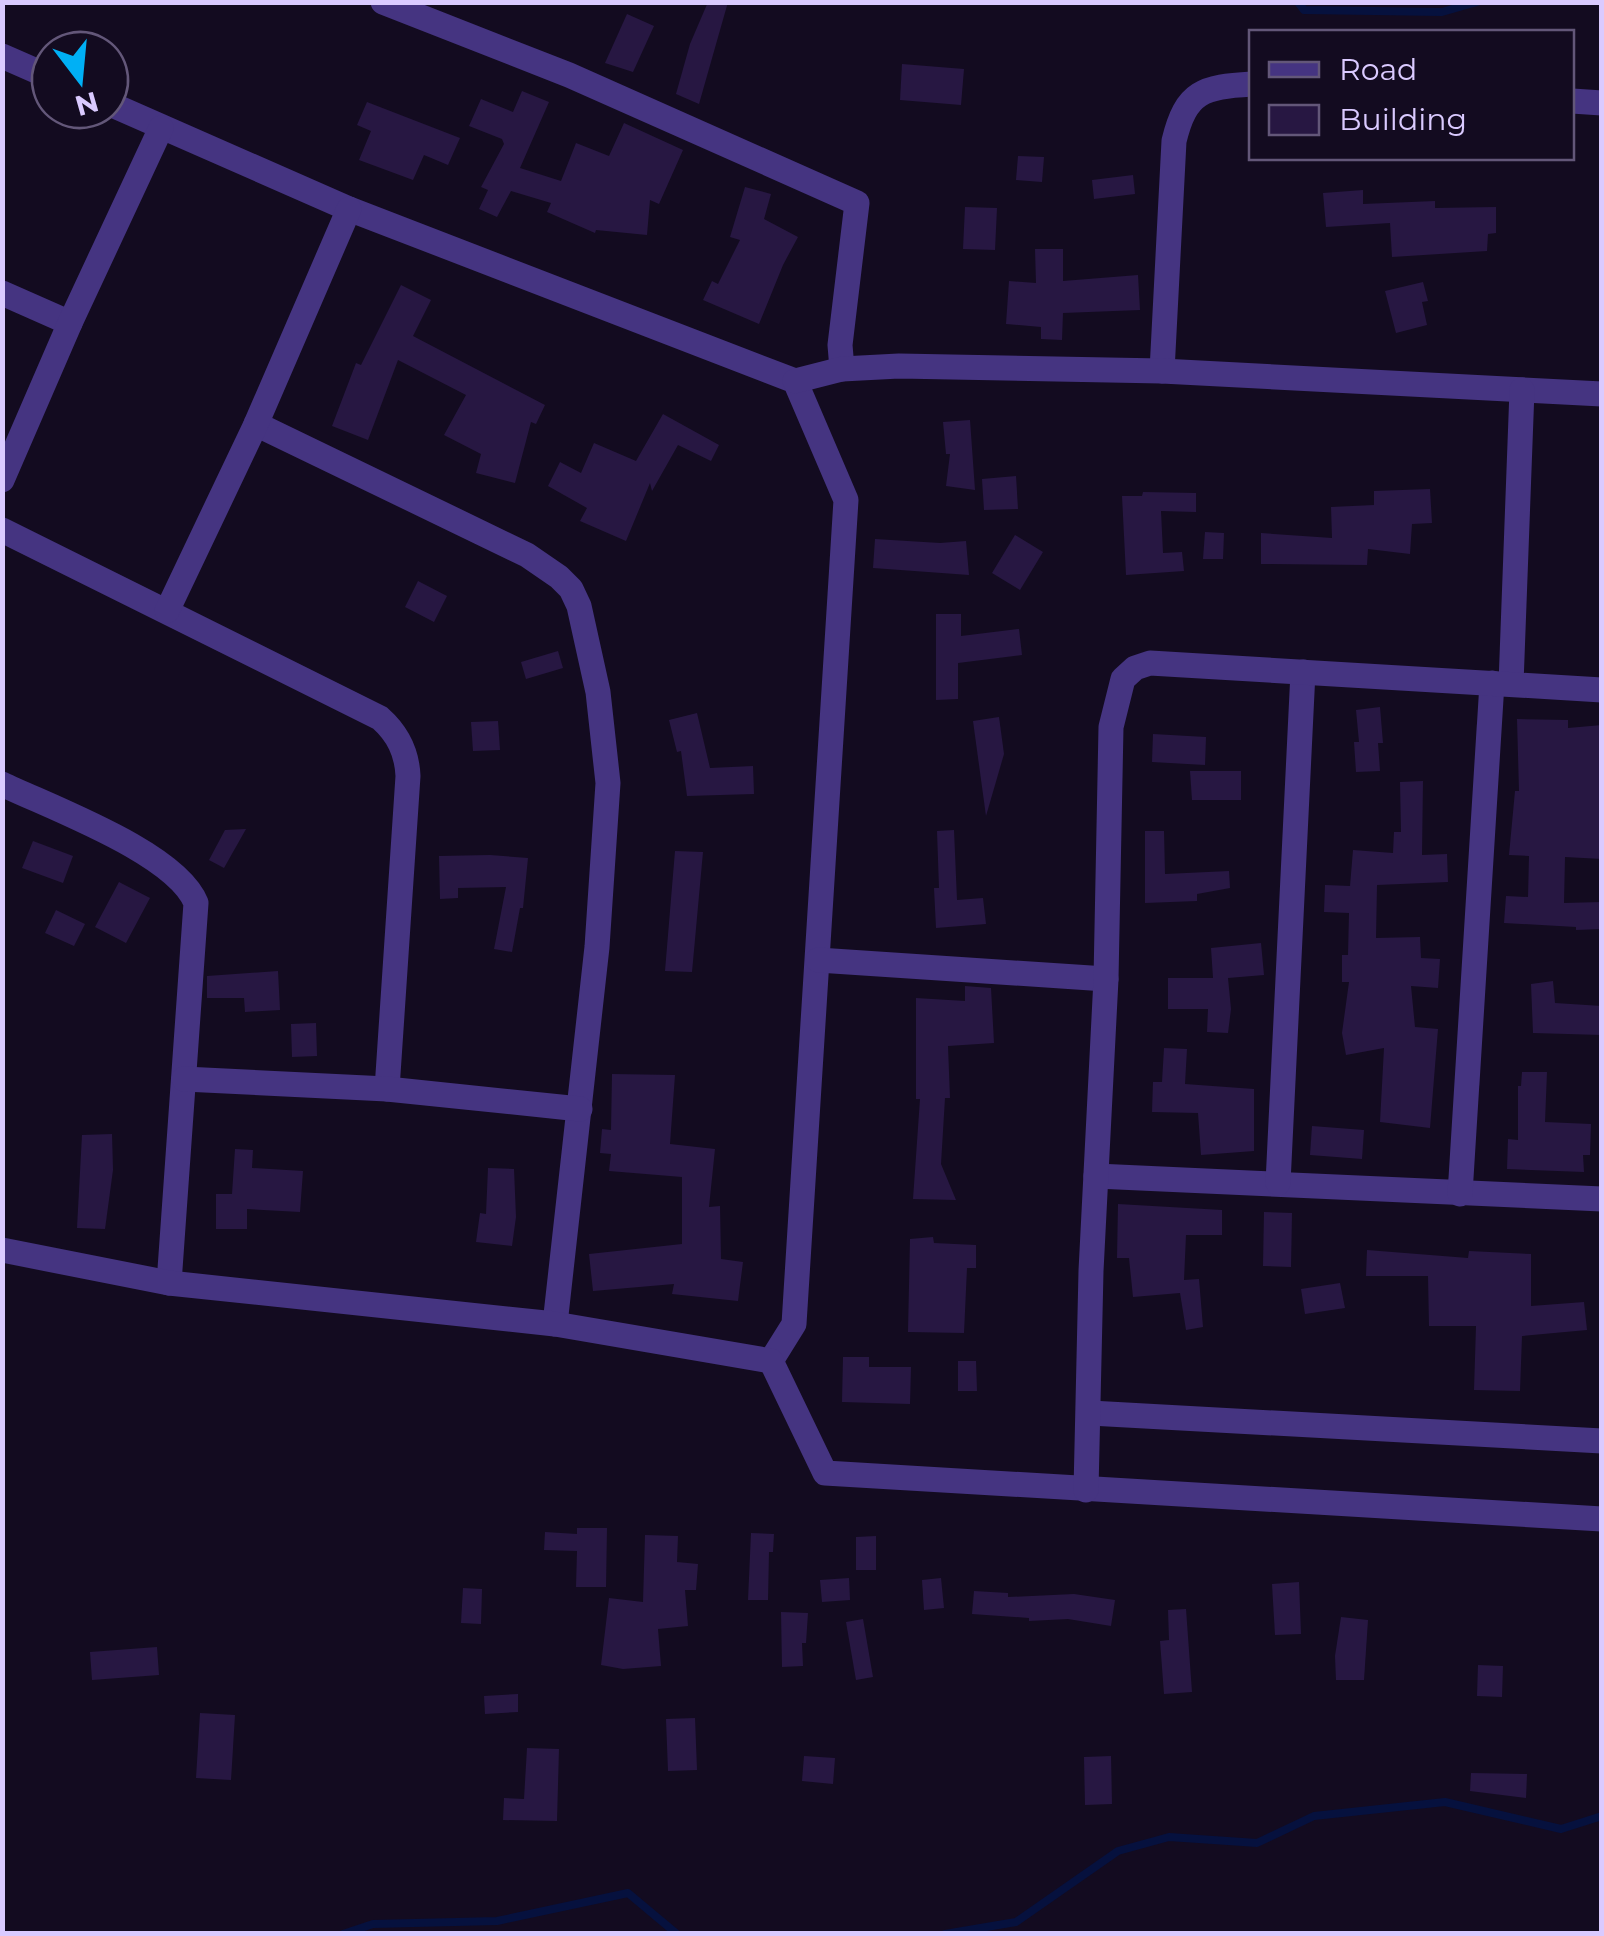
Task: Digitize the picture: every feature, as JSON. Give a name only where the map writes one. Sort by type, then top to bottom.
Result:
[{"type":"street","points":[[383,2],[569,75],[857,203],[840,345],[842,369]]},
{"type":"street","points":[[2,56],[30,68]]},
{"type":"street","points":[[1162,370],[1174,141],[1180,114],[1192,99],[1207,90],[1249,84]]},
{"type":"street","points":[[1574,101],[1602,103]]},
{"type":"street","points":[[130,113],[349,208],[796,381],[842,369],[900,366],[1162,370],[1602,394]]},
{"type":"street","points":[[2,480],[70,323],[162,128]]},
{"type":"street","points":[[168,611],[256,424],[349,208]]},
{"type":"street","points":[[2,293],[70,323]]},
{"type":"street","points":[[771,1361],[794,1324],[846,500],[796,381]]},
{"type":"street","points":[[1460,1194],[1522,390]]},
{"type":"street","points":[[256,424],[527,554],[571,589],[579,606],[598,692],[608,783],[597,947],[556,1324]]},
{"type":"street","points":[[2,530],[380,718],[402,746],[408,776],[388,1089]]},
{"type":"street","points":[[1086,1490],[1106,980],[1111,727],[1123,679],[1134,668],[1150,663],[1602,690]]},
{"type":"street","points":[[1278,1183],[1303,672]]},
{"type":"street","points":[[2,784],[150,856],[193,896],[198,913],[169,1283]]},
{"type":"street","points":[[818,960],[1106,980]]},
{"type":"street","points":[[184,1079],[388,1089],[580,1109]]},
{"type":"street","points":[[1096,1176],[1602,1199]]},
{"type":"street","points":[[2,1250],[169,1283],[556,1324],[771,1361]]},
{"type":"street","points":[[771,1361],[825,1472],[1602,1519]]},
{"type":"street","points":[[1090,1413],[1602,1441]]},
{"type":"building","points":[[708,2],[728,2],[699,104],[676,94],[690,44]]},
{"type":"building","points":[[627,14],[654,26],[633,72],[605,63]]},
{"type":"building","points":[[902,64],[964,69],[961,105],[900,100]]},
{"type":"building","points":[[522,91],[549,102],[520,168],[561,181],[576,143],[609,156],[624,123],[683,150],[659,204],[650,200],[647,235],[596,230],[595,233],[547,212],[551,203],[511,191],[497,217],[479,209],[488,190],[481,187],[504,144],[502,139],[469,126],[481,99],[513,112]]},
{"type":"building","points":[[367,102],[460,138],[448,165],[424,155],[413,180],[359,160],[371,131],[357,125]]},
{"type":"building","points":[[1018,156],[1044,157],[1042,182],[1016,180]]},
{"type":"building","points":[[1133,175],[1135,194],[1094,199],[1092,180]]},
{"type":"building","points":[[745,187],[771,194],[764,219],[798,237],[759,324],[703,300],[712,281],[718,284],[740,240],[730,237]]},
{"type":"building","points":[[1363,190],[1363,204],[1435,201],[1435,208],[1496,207],[1496,233],[1488,234],[1487,251],[1392,257],[1390,223],[1326,227],[1323,193]]},
{"type":"building","points":[[965,207],[997,208],[995,250],[963,249]]},
{"type":"building","points":[[1035,249],[1063,249],[1063,281],[1138,275],[1140,310],[1063,313],[1062,340],[1041,339],[1041,327],[1006,324],[1009,281],[1036,283]]},
{"type":"building","points":[[1423,282],[1428,301],[1422,302],[1427,325],[1396,333],[1385,291]]},
{"type":"building","points":[[401,285],[431,300],[413,336],[545,405],[536,424],[531,422],[515,483],[476,473],[481,454],[444,435],[466,395],[398,360],[368,440],[332,426],[356,363],[361,365]]},
{"type":"building","points":[[663,414],[719,445],[711,461],[678,445],[652,491],[650,483],[626,541],[580,521],[587,508],[548,486],[560,462],[581,473],[594,443],[636,461]]},
{"type":"building","points":[[970,420],[975,490],[946,486],[950,454],[946,454],[943,422]]},
{"type":"building","points":[[1016,476],[1018,509],[984,510],[982,479]]},
{"type":"building","points":[[1430,489],[1432,523],[1412,524],[1410,554],[1368,549],[1367,565],[1261,564],[1261,533],[1332,538],[1331,507],[1374,505],[1374,491]]},
{"type":"building","points":[[1143,492],[1196,493],[1196,512],[1161,511],[1163,553],[1182,552],[1184,571],[1126,575],[1122,496],[1142,496]]},
{"type":"building","points":[[1205,532],[1224,533],[1223,559],[1203,559]]},
{"type":"building","points":[[1015,535],[1043,552],[1020,590],[992,573]]},
{"type":"building","points":[[875,539],[966,541],[969,575],[873,568]]},
{"type":"building","points":[[418,581],[447,596],[434,622],[405,607]]},
{"type":"building","points":[[936,614],[961,614],[961,636],[1019,629],[1022,655],[958,663],[958,699],[936,700]]},
{"type":"building","points":[[558,651],[563,668],[526,679],[521,662]]},
{"type":"building","points":[[1380,707],[1380,771],[1356,772],[1356,710]]},
{"type":"building","points":[[697,713],[710,768],[753,766],[754,794],[687,796],[681,751],[677,752],[669,720]]},
{"type":"building","points":[[999,717],[1004,754],[986,816],[973,721]]},
{"type":"building","points":[[1517,719],[1568,720],[1568,728],[1602,725],[1602,859],[1565,857],[1564,903],[1602,902],[1602,929],[1504,923],[1506,896],[1528,897],[1529,856],[1509,855],[1515,791],[1519,791]]},
{"type":"building","points":[[498,721],[500,750],[473,751],[471,722]]},
{"type":"building","points":[[1153,734],[1206,737],[1205,765],[1152,762]]},
{"type":"building","points":[[1190,771],[1241,771],[1241,800],[1192,800]]},
{"type":"building","points":[[1423,781],[1422,855],[1447,854],[1448,882],[1377,885],[1376,938],[1420,937],[1421,958],[1440,959],[1438,988],[1411,986],[1415,1027],[1438,1029],[1430,1128],[1380,1122],[1384,1048],[1346,1055],[1342,1033],[1349,982],[1342,982],[1342,955],[1348,955],[1349,913],[1324,912],[1325,885],[1350,886],[1353,850],[1393,853],[1394,832],[1401,832],[1400,782]]},
{"type":"building","points":[[246,829],[224,868],[209,860],[225,830]]},
{"type":"building","points":[[954,830],[957,900],[983,898],[986,924],[936,928],[937,831]]},
{"type":"building","points":[[1145,831],[1164,831],[1165,874],[1229,871],[1230,888],[1197,894],[1197,901],[1145,903]]},
{"type":"building","points":[[33,841],[73,856],[63,883],[22,868]]},
{"type":"building","points":[[675,851],[703,852],[692,972],[665,971]]},
{"type":"building","points":[[439,856],[528,858],[523,908],[512,952],[494,949],[506,887],[458,888],[458,898],[440,899]]},
{"type":"building","points":[[119,882],[150,898],[126,943],[95,927]]},
{"type":"building","points":[[56,910],[85,924],[74,946],[45,933]]},
{"type":"building","points":[[1261,943],[1264,975],[1228,978],[1228,1033],[1207,1032],[1208,1009],[1168,1009],[1168,978],[1213,978],[1211,948]]},
{"type":"building","points":[[278,971],[280,1010],[245,1012],[244,998],[207,998],[207,976]]},
{"type":"building","points":[[1553,981],[1555,1003],[1602,1006],[1602,1035],[1533,1033],[1531,984]]},
{"type":"building","points":[[965,986],[991,988],[994,1043],[948,1046],[950,1098],[945,1098],[941,1164],[956,1200],[913,1199],[920,1099],[916,1099],[916,998],[965,1001]]},
{"type":"building","points":[[316,1023],[317,1056],[292,1057],[291,1024]]},
{"type":"building","points":[[1164,1048],[1187,1049],[1185,1084],[1254,1089],[1254,1151],[1201,1155],[1198,1113],[1152,1112],[1153,1082],[1162,1082]]},
{"type":"building","points":[[1522,1072],[1547,1072],[1545,1122],[1591,1124],[1590,1155],[1583,1155],[1584,1172],[1507,1169],[1508,1139],[1518,1140],[1518,1086]]},
{"type":"building","points":[[612,1074],[675,1075],[670,1144],[715,1149],[709,1207],[720,1206],[721,1259],[743,1262],[738,1301],[672,1294],[674,1284],[593,1291],[589,1254],[682,1244],[682,1177],[609,1171],[611,1154],[600,1153],[602,1129],[611,1130]]},
{"type":"building","points":[[1312,1126],[1364,1130],[1362,1159],[1310,1155]]},
{"type":"building","points":[[112,1134],[113,1170],[105,1229],[77,1228],[82,1135]]},
{"type":"building","points":[[235,1149],[253,1150],[252,1168],[303,1171],[300,1212],[247,1209],[247,1229],[216,1229],[216,1194],[232,1194]]},
{"type":"building","points":[[488,1168],[514,1169],[516,1217],[512,1246],[476,1242],[480,1213],[486,1214]]},
{"type":"building","points":[[1118,1204],[1222,1210],[1222,1235],[1186,1235],[1184,1280],[1199,1279],[1203,1327],[1186,1330],[1180,1293],[1133,1297],[1129,1258],[1117,1258]]},
{"type":"building","points":[[1264,1212],[1292,1213],[1291,1267],[1263,1266]]},
{"type":"building","points":[[933,1237],[934,1243],[976,1245],[976,1268],[967,1268],[964,1333],[908,1332],[910,1239]]},
{"type":"building","points":[[1367,1250],[1468,1258],[1469,1251],[1531,1254],[1531,1306],[1584,1302],[1587,1330],[1522,1336],[1520,1391],[1474,1390],[1476,1326],[1429,1326],[1428,1276],[1366,1276]]},
{"type":"building","points":[[1340,1283],[1345,1308],[1305,1314],[1301,1289]]},
{"type":"building","points":[[843,1357],[869,1357],[869,1367],[911,1367],[910,1404],[842,1402]]},
{"type":"building","points":[[958,1361],[976,1361],[977,1391],[958,1391]]},
{"type":"building","points":[[577,1528],[607,1528],[606,1587],[576,1587],[577,1551],[544,1550],[545,1532],[577,1534]]},
{"type":"building","points":[[751,1533],[774,1534],[773,1552],[769,1552],[768,1600],[748,1600]]},
{"type":"building","points":[[645,1535],[678,1536],[677,1562],[698,1564],[696,1590],[685,1590],[688,1626],[658,1629],[661,1666],[623,1669],[601,1665],[609,1598],[643,1602]]},
{"type":"building","points":[[876,1536],[876,1570],[856,1570],[856,1537]]},
{"type":"building","points":[[849,1578],[850,1600],[822,1602],[820,1580]]},
{"type":"building","points":[[941,1578],[944,1608],[924,1610],[922,1580]]},
{"type":"building","points":[[1299,1582],[1301,1634],[1275,1635],[1272,1584]]},
{"type":"building","points":[[463,1588],[482,1589],[481,1624],[461,1623]]},
{"type":"building","points":[[974,1591],[1008,1593],[1008,1597],[1074,1594],[1115,1600],[1111,1626],[1068,1619],[1029,1621],[972,1614]]},
{"type":"building","points":[[1186,1609],[1192,1692],[1164,1694],[1160,1641],[1169,1640],[1168,1610]]},
{"type":"building","points":[[781,1612],[808,1613],[806,1643],[802,1643],[803,1666],[782,1667]]},
{"type":"building","points":[[1341,1617],[1368,1620],[1364,1680],[1336,1680]]},
{"type":"building","points":[[863,1619],[873,1677],[856,1680],[846,1622]]},
{"type":"building","points":[[157,1647],[159,1675],[92,1680],[90,1652]]},
{"type":"building","points":[[1478,1665],[1503,1666],[1502,1697],[1477,1696]]},
{"type":"building","points":[[518,1694],[518,1712],[485,1714],[484,1696]]},
{"type":"building","points":[[200,1713],[235,1715],[231,1780],[196,1778]]},
{"type":"building","points":[[695,1718],[697,1770],[668,1771],[666,1719]]},
{"type":"building","points":[[527,1748],[559,1749],[557,1821],[503,1820],[504,1798],[524,1799]]},
{"type":"building","points":[[804,1756],[835,1758],[833,1784],[802,1781]]},
{"type":"building","points":[[1111,1756],[1112,1804],[1085,1805],[1084,1757]]},
{"type":"building","points":[[1471,1773],[1527,1774],[1526,1798],[1470,1791]]},
{"type":"waterway","points":[[1298,2],[1304,10],[1442,12],[1477,2]]},
{"type":"waterway","points":[[945,1934],[1016,1922],[1118,1851],[1169,1837],[1257,1843],[1314,1816],[1445,1802],[1561,1829],[1602,1816]]},
{"type":"waterway","points":[[343,1934],[373,1924],[497,1921],[628,1893],[677,1934]]}]
